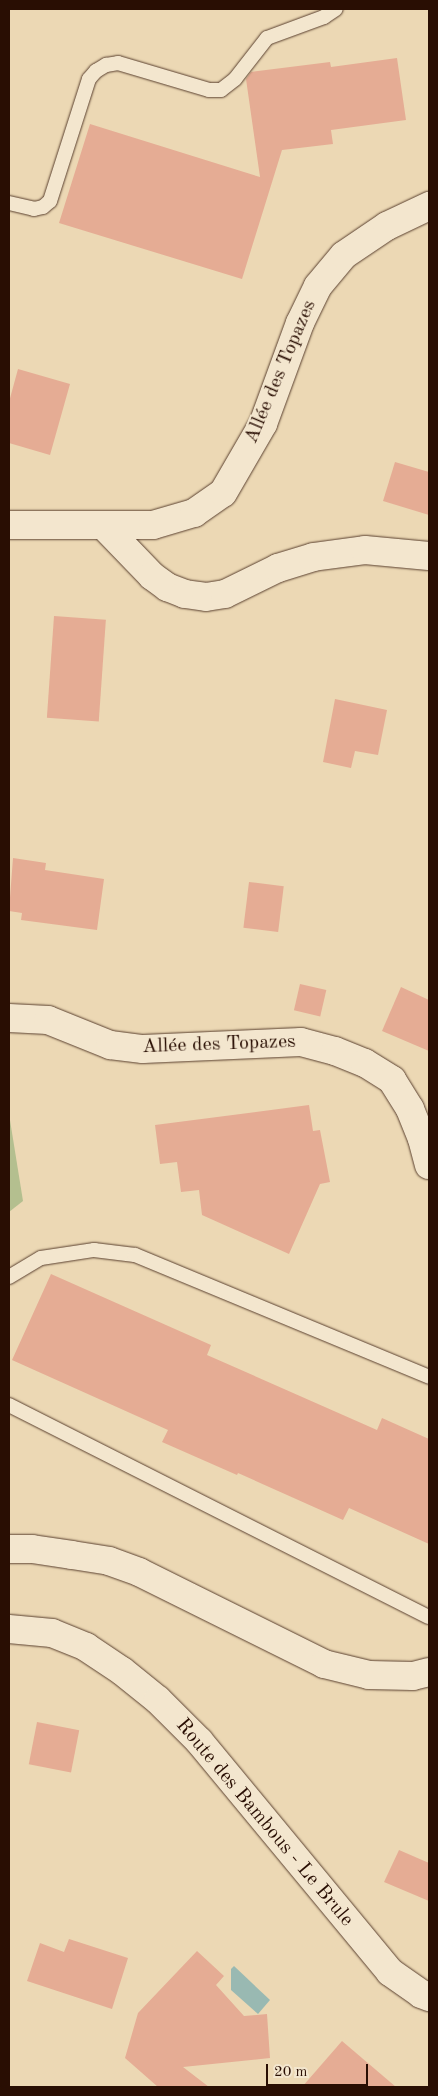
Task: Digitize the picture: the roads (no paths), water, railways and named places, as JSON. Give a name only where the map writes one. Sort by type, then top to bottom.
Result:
[{"type":"main road","name":"Allée des Topazes","points":[[9,525],[153,525],[194,513],[223,492],[263,424],[300,323],[318,286],[344,255],[387,226],[429,206]]},
{"type":"main road","points":[[103,525],[152,576],[167,586],[185,594],[206,597],[225,594],[278,568],[313,557],[365,550],[429,556]]},
{"type":"main road","name":"Allée des Topazes","points":[[9,1018],[48,1020],[110,1045],[143,1049],[301,1042],[335,1051],[365,1062],[392,1080],[410,1109],[422,1139],[429,1165]]},
{"type":"main road","points":[[9,1549],[32,1549],[109,1561],[140,1572],[324,1664],[368,1676],[413,1676],[429,1672]]},
{"type":"main road","name":"Route des Bambous - Le Brule","points":[[9,1629],[52,1634],[86,1647],[122,1671],[158,1700],[199,1740],[390,1972],[420,1994],[429,1997]]},
{"type":"lane","points":[[9,203],[34,209],[43,207],[50,201],[89,80],[101,68],[118,63],[210,90],[221,90],[235,79],[267,38],[324,17],[336,9]]},
{"type":"lane","points":[[9,1277],[41,1258],[94,1250],[135,1255],[429,1377]]},
{"type":"lane","points":[[9,1405],[429,1617]]},
{"type":"water","points":[[234,1966],[270,2000],[258,2014],[231,1990],[231,1969]]}]
